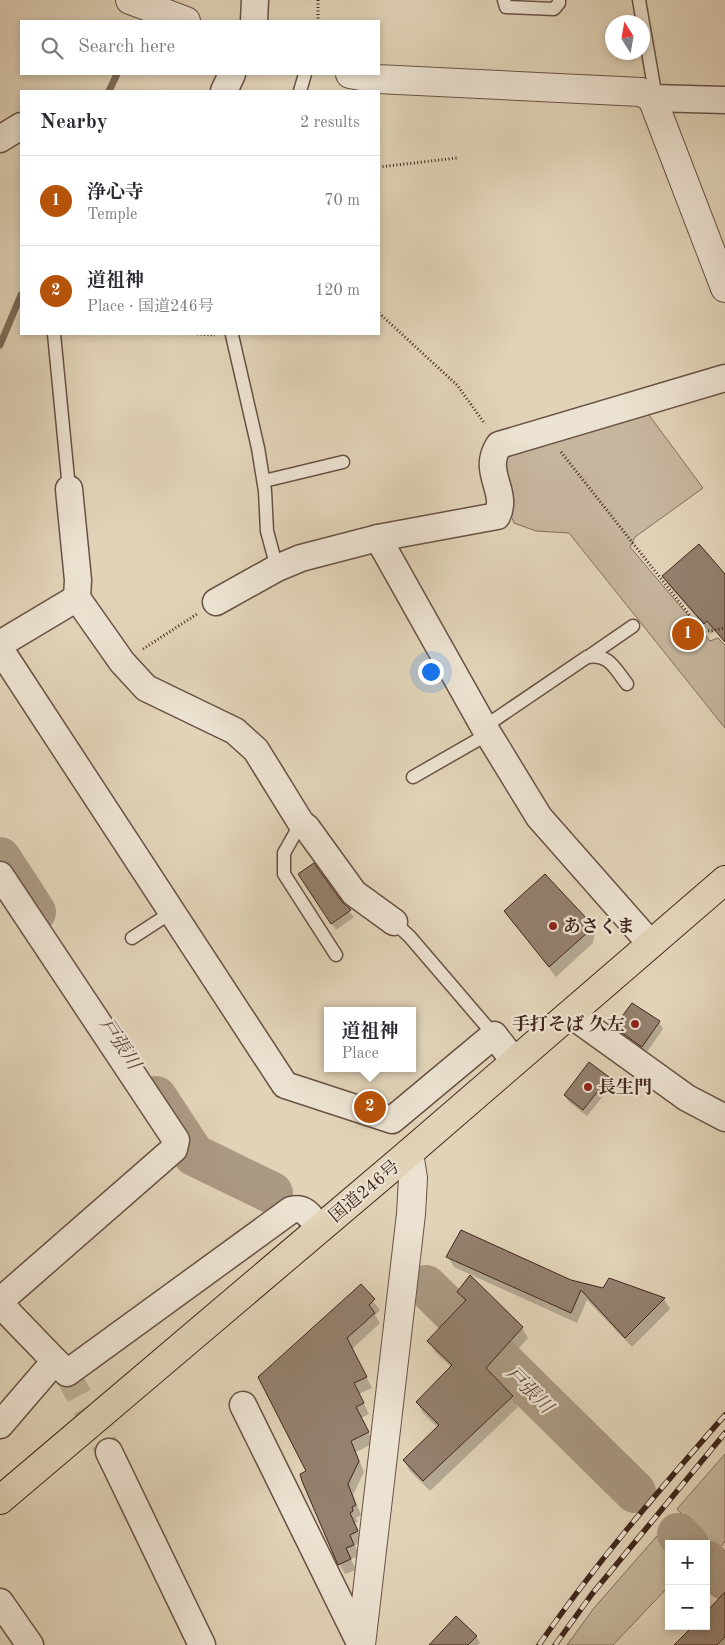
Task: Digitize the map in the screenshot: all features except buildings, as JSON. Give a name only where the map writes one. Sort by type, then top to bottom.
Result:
[{"type":"highway","name":"国道246号","points":[[0,1500],[409,1153],[725,880]]},
{"type":"street","points":[[130,0],[183,20]]},
{"type":"street","points":[[254,20],[255,0]]},
{"type":"street","points":[[224,90],[232,75]]},
{"type":"street","points":[[355,75],[377,79],[641,92],[654,98],[725,100]]},
{"type":"street","points":[[654,98],[725,288]]},
{"type":"street","points":[[0,139],[20,127]]},
{"type":"street","points":[[216,602],[277,568],[301,558],[378,538],[497,516],[502,506],[491,464],[499,446],[725,378]]},
{"type":"street","points":[[69,489],[78,580],[77,598],[128,658],[146,688],[235,731],[256,750],[301,824],[307,828],[354,893],[394,922]]},
{"type":"street","points":[[378,538],[486,731],[538,817],[650,943]]},
{"type":"street","points":[[0,644],[77,598]]},
{"type":"street","points":[[0,649],[285,1085],[392,1120],[494,1035],[515,1062]]},
{"type":"street","points":[[0,875],[176,1140],[174,1149],[0,1302],[67,1373],[291,1210],[299,1208],[306,1211],[319,1228]]},
{"type":"street","points":[[570,1014],[686,1098],[725,1118]]},
{"type":"street","points":[[361,1645],[411,1214],[413,1178],[409,1153]]},
{"type":"street","points":[[0,1425],[55,1361]]},
{"type":"street","points":[[243,1405],[361,1645]]},
{"type":"street","points":[[109,1452],[202,1645]]},
{"type":"street","points":[[0,1602],[30,1645]]},
{"type":"lane","points":[[504,0],[506,7],[554,10],[559,0]]},
{"type":"lane","points":[[639,0],[654,98]]},
{"type":"lane","points":[[300,90],[305,75]]},
{"type":"lane","points":[[54,335],[69,489]]},
{"type":"lane","points":[[232,335],[264,481],[267,532],[277,568]]},
{"type":"lane","points":[[264,481],[343,462]]},
{"type":"lane","points":[[413,777],[486,731],[587,657],[633,626]]},
{"type":"lane","points":[[587,657],[598,655],[608,660],[627,684]]},
{"type":"lane","points":[[301,824],[284,853],[284,874],[336,955]]},
{"type":"lane","points":[[132,938],[172,912]]},
{"type":"lane","points":[[394,922],[410,937],[494,1035]]},
{"type":"path","points":[[318,0],[318,20]]},
{"type":"path","points":[[380,167],[457,158]]},
{"type":"path","points":[[380,314],[457,385],[499,446]]},
{"type":"path","points":[[380,321],[385,320]]},
{"type":"path","points":[[546,432],[703,632],[725,628]]},
{"type":"path","points":[[128,658],[216,602]]},
{"type":"shaded area","points":[[646,411],[703,488],[635,537],[630,547],[710,641],[718,638],[725,645],[725,728],[569,533],[536,531],[514,523],[495,476],[500,459]]},
{"type":"shaded area","points":[[725,1454],[725,1542],[716,1551],[710,1545],[710,1540],[706,1540],[677,1509]]},
{"type":"shaded area","points":[[657,1536],[665,1543],[665,1590],[613,1645],[567,1645],[594,1608]]},
{"type":"waterway","points":[[109,90],[117,75]]},
{"type":"waterway","points":[[0,345],[20,297]]},
{"type":"waterway","name":"戸張川","points":[[0,858],[35,912]]},
{"type":"waterway","name":"戸張川","points":[[156,1097],[194,1155],[272,1193]]},
{"type":"waterway","name":"戸張川","points":[[426,1286],[635,1492]]},
{"type":"waterway","name":"戸張川","points":[[678,1534],[684,1540]]},
{"type":"waterway","name":"戸張川","points":[[710,1565],[725,1579]]},
{"type":"tunnel","points":[[67,1373],[109,1452]]},
{"type":"railway","points":[[539,1645],[605,1556],[725,1415]]},
{"type":"railway","points":[[555,1645],[592,1594],[725,1433]]},
{"type":"place","name":"浄心寺","points":[[688,634]]},
{"type":"place","name":"あさくま","points":[[553,926]]},
{"type":"place","name":"手打そば 久左","points":[[635,1024]]},
{"type":"place","name":"長生門","points":[[588,1087]]},
{"type":"place","name":"道祖神","points":[[370,1107]]}]
